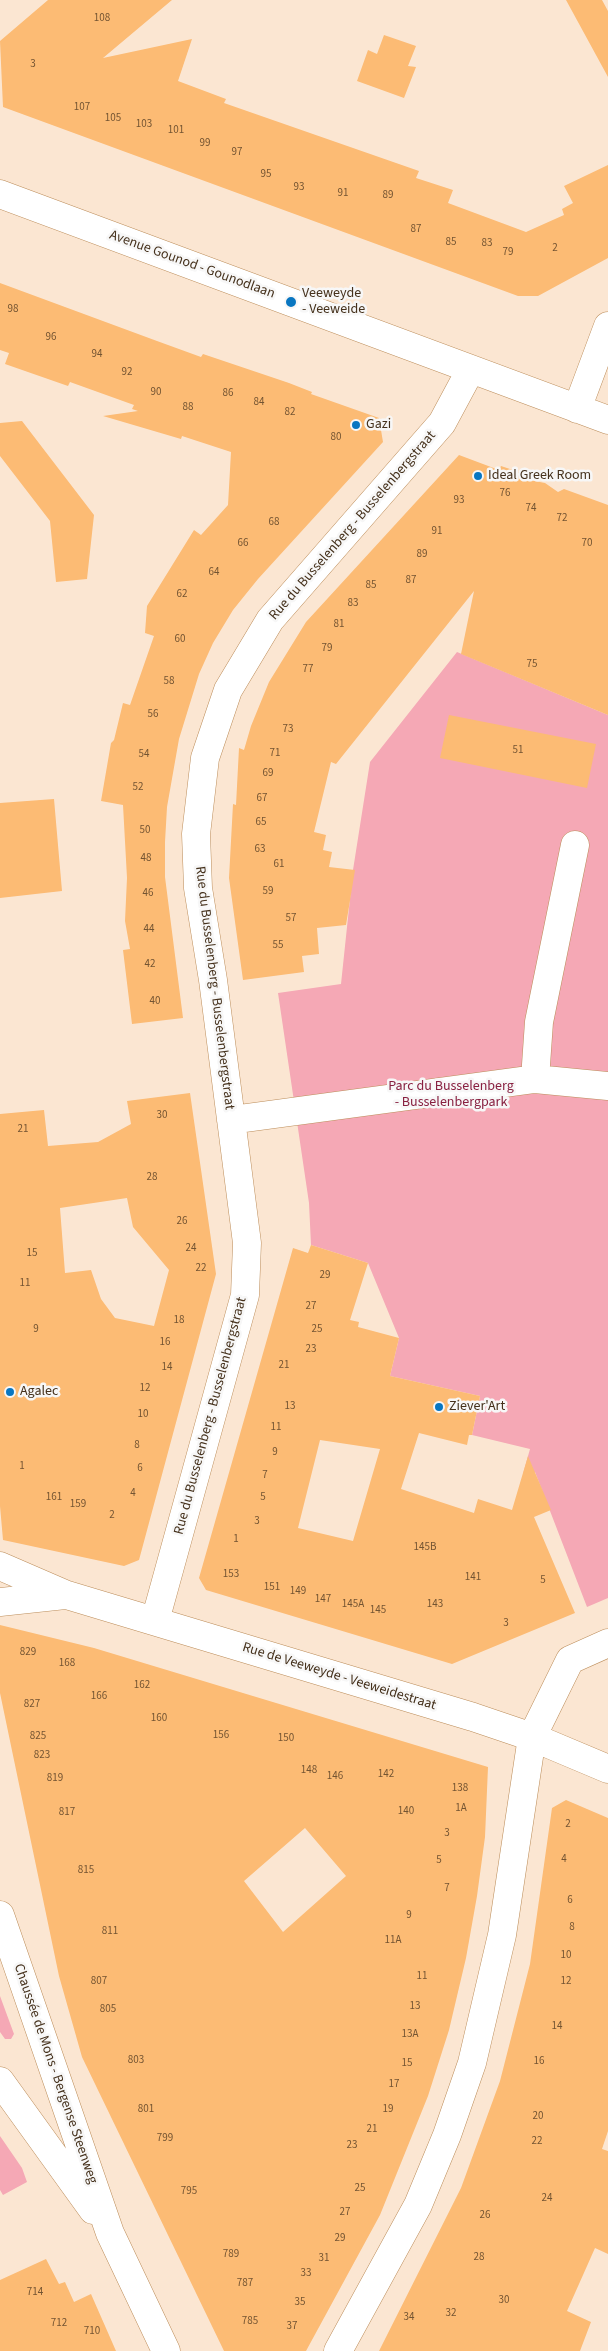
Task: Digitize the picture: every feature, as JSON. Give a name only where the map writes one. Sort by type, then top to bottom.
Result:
[{"type":"street","name":"Avenue Gounod - Gounodlaan","points":[[0,194],[608,420]]},
{"type":"street","points":[[577,409],[608,326]]},
{"type":"street","name":"Rue du Busselenberg - Busselenbergstraat","points":[[155,1621],[245,1294],[247,1242],[213,980],[198,888],[196,834],[205,758],[228,690],[270,620],[319,561],[442,423],[471,369]]},
{"type":"street","points":[[535,1079],[539,1022],[575,844]]},
{"type":"street","points":[[231,1120],[535,1079],[608,1086]]},
{"type":"street","name":"Rue de Veeweyde - Veeweidestraat","points":[[0,1566],[66,1595],[532,1737],[608,1769]]},
{"type":"street","name":"Rue de Veeweyde - Veeweidestraat","points":[[0,1602],[66,1595]]},
{"type":"street","points":[[338,2351],[418,2205],[447,2135],[472,2064],[502,1935],[532,1737],[570,1660],[608,1643]]},
{"type":"street","name":"Chaussée de Mons - Bergense Steenweg","points":[[0,1915],[110,2233],[166,2351]]},
{"type":"street","name":"Chaussée de Mons - Bergense Steenweg","points":[[0,2081],[110,2233]]},
{"type":"green space","name":"Parc du Busselenberg - Busselenbergpark","points":[[457,652],[608,715],[608,1598],[587,1607],[535,1472],[523,1474],[530,1449],[472,1435],[480,1396],[390,1376],[399,1338],[368,1263],[311,1245],[309,1203],[278,993],[341,984],[353,870],[370,762]]},
{"type":"green space","points":[[0,1996],[14,2034],[11,2039],[5,2039],[0,2032]]},
{"type":"green space","points":[[0,2136],[22,2168],[27,2182],[3,2195],[0,2190]]},
{"type":"building","points":[[48,0],[172,0],[103,58],[192,39],[178,81],[226,99],[224,103],[419,171],[416,178],[453,190],[448,203],[526,232],[564,215],[562,209],[573,203],[564,186],[608,165],[608,258],[538,296],[518,296],[3,107],[0,41]]},
{"type":"building","points":[[566,0],[602,0],[608,11],[608,77]]},
{"type":"building","points":[[384,35],[416,46],[408,66],[416,67],[404,98],[357,81],[368,50],[377,54]]},
{"type":"building","points":[[0,283],[201,357],[203,354],[289,383],[312,392],[311,394],[379,418],[383,442],[258,579],[233,610],[213,643],[199,674],[179,739],[167,807],[165,842],[165,877],[183,1018],[132,1024],[123,950],[130,949],[125,921],[127,878],[123,805],[101,801],[111,743],[114,740],[123,703],[130,705],[154,636],[145,633],[147,606],[194,530],[201,535],[228,505],[231,452],[182,436],[181,439],[103,416],[138,411],[132,409],[134,405],[70,382],[68,386],[5,364],[9,353],[0,350]]},
{"type":"building","points":[[22,421],[94,515],[87,579],[56,582],[50,521],[0,456],[0,423]]},
{"type":"building","points":[[459,455],[499,470],[501,466],[522,473],[524,479],[545,483],[558,492],[564,489],[608,505],[608,715],[461,654],[474,591],[336,764],[331,762],[314,832],[326,835],[323,850],[332,852],[329,867],[355,870],[346,925],[317,928],[319,954],[302,956],[304,972],[243,980],[229,878],[233,804],[236,805],[239,748],[244,750],[251,726],[269,682],[306,622]]},
{"type":"building","points":[[449,715],[596,744],[587,788],[440,758]]},
{"type":"building","points":[[54,799],[62,891],[0,898],[0,803]]},
{"type":"building","points":[[190,1093],[216,1274],[139,1560],[124,1566],[3,1540],[0,1506],[0,1114],[44,1110],[48,1146],[98,1142],[131,1124],[127,1101]],"holes":[[[127,1198],[133,1227],[169,1270],[154,1326],[115,1318],[101,1299],[91,1270],[65,1273],[60,1208]]]},
{"type":"building","points":[[311,1245],[368,1263],[350,1320],[359,1322],[358,1327],[399,1338],[390,1376],[480,1396],[472,1435],[469,1435],[467,1445],[419,1433],[401,1489],[474,1513],[478,1499],[512,1510],[528,1456],[551,1510],[534,1517],[575,1613],[452,1664],[206,1590],[199,1578],[293,1248],[308,1253]],"holes":[[[320,1440],[380,1449],[353,1541],[298,1528]]]},
{"type":"building","points":[[0,1625],[94,1648],[488,1767],[485,1837],[477,1896],[466,1958],[449,2030],[428,2096],[380,2215],[306,2351],[224,2351],[82,2057],[59,1976],[0,1693]],"holes":[[[305,1828],[346,1876],[283,1932],[244,1881]]]},
{"type":"building","points":[[566,1800],[608,1818],[608,2131],[602,2149],[608,2151],[608,2254],[595,2248],[567,2311],[591,2322],[580,2351],[379,2351],[461,2188],[500,2081],[530,1964],[552,1808]]},
{"type":"building","points":[[46,2259],[59,2284],[65,2282],[74,2302],[91,2294],[116,2351],[0,2351],[0,2280]]},
{"type":"place","name":"Veeweyde - Veeweide","points":[[291,302]]},
{"type":"place","name":"Gazi","points":[[356,425]]},
{"type":"place","name":"Ideal Greek Room","points":[[478,476]]},
{"type":"place","name":"Agalec","points":[[10,1392]]},
{"type":"place","name":"Ziever'Art","points":[[439,1407]]}]
